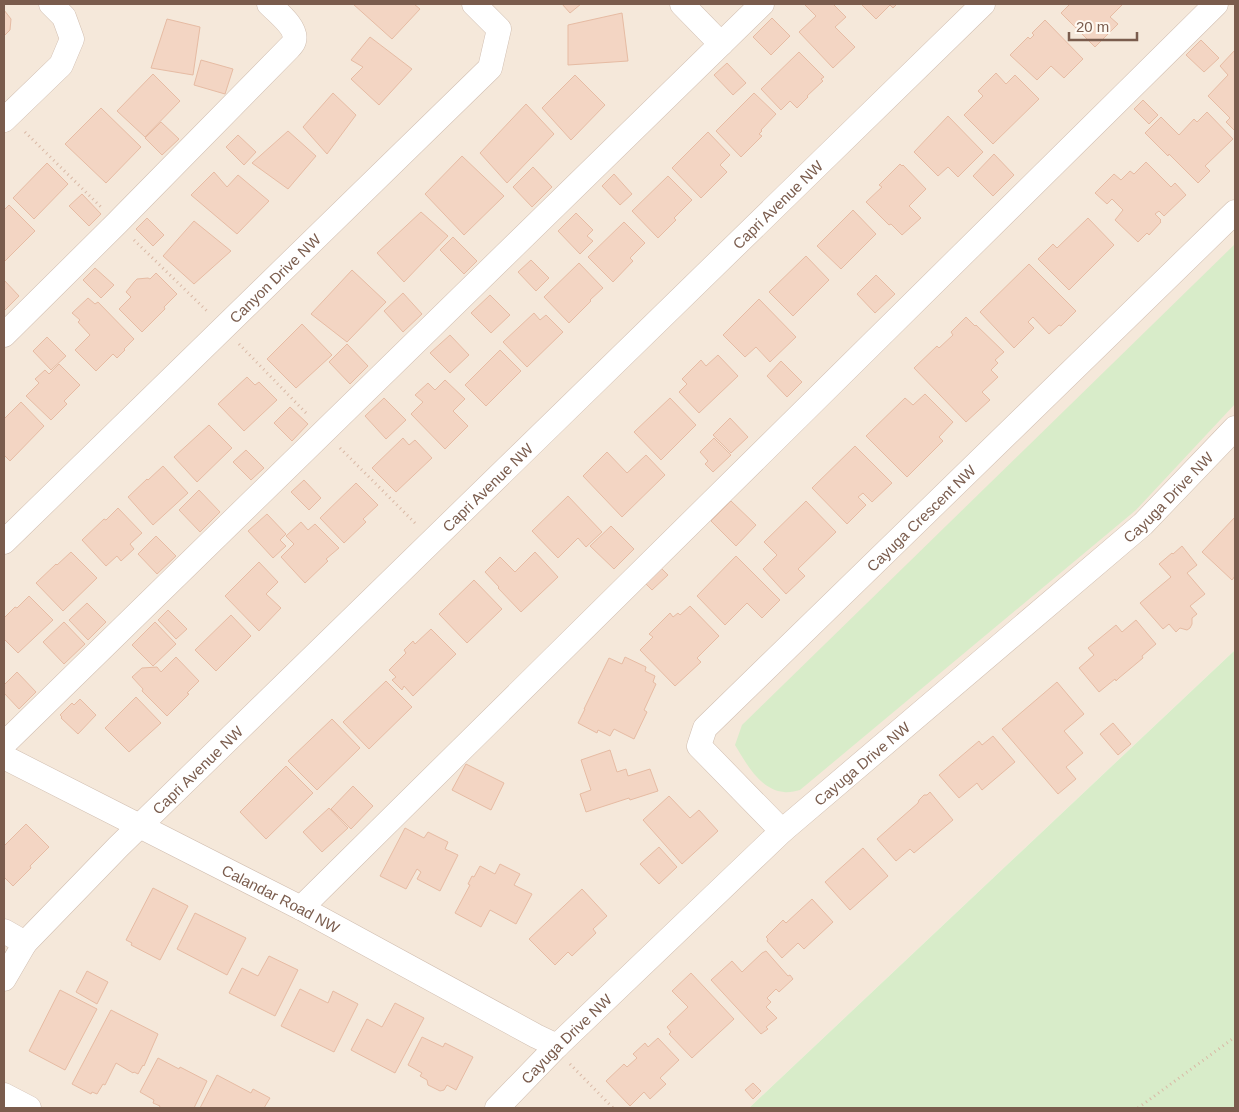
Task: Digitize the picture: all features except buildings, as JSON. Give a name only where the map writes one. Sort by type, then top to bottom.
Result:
[{"type":"street","points":[[4,120],[61,65],[69,48],[72,39],[64,17],[51,4]]},
{"type":"street","points":[[4,334],[117,223],[289,48],[294,41],[291,26],[269,4]]},
{"type":"street","name":"Canyon Drive NW","points":[[4,542],[490,68],[499,29],[474,4]]},
{"type":"street","points":[[682,4],[721,44]]},
{"type":"street","points":[[4,744],[762,4]]},
{"type":"street","name":"Capri Avenue NW","points":[[4,979],[25,943],[118,847],[983,4]]},
{"type":"street","points":[[301,908],[1216,4]]},
{"type":"street","name":"Cayuga Crescent NW","points":[[782,832],[699,746],[705,728],[1235,212]]},
{"type":"street","name":"Cayuga Drive NW","points":[[496,1108],[562,1053],[782,832],[1143,524],[1235,428]]},
{"type":"street","name":"Calandar Road NW","points":[[4,757],[301,908],[536,1036],[562,1053]]},
{"type":"street","points":[[4,931],[25,943]]},
{"type":"street","points":[[4,1095],[29,1108]]},
{"type":"path","points":[[1138,1108],[1235,1037]]},
{"type":"path","points":[[562,1053],[613,1108]]},
{"type":"shaded area","points":[[4,4],[1235,4],[1235,650],[749,1108],[4,1108]]},
{"type":"green space","points":[[1235,244],[1235,404],[1136,510],[800,790],[784,792],[775,790],[761,781],[749,767],[735,745],[742,725]]},
{"type":"green space","points":[[1235,650],[1235,1108],[749,1108]]}]
